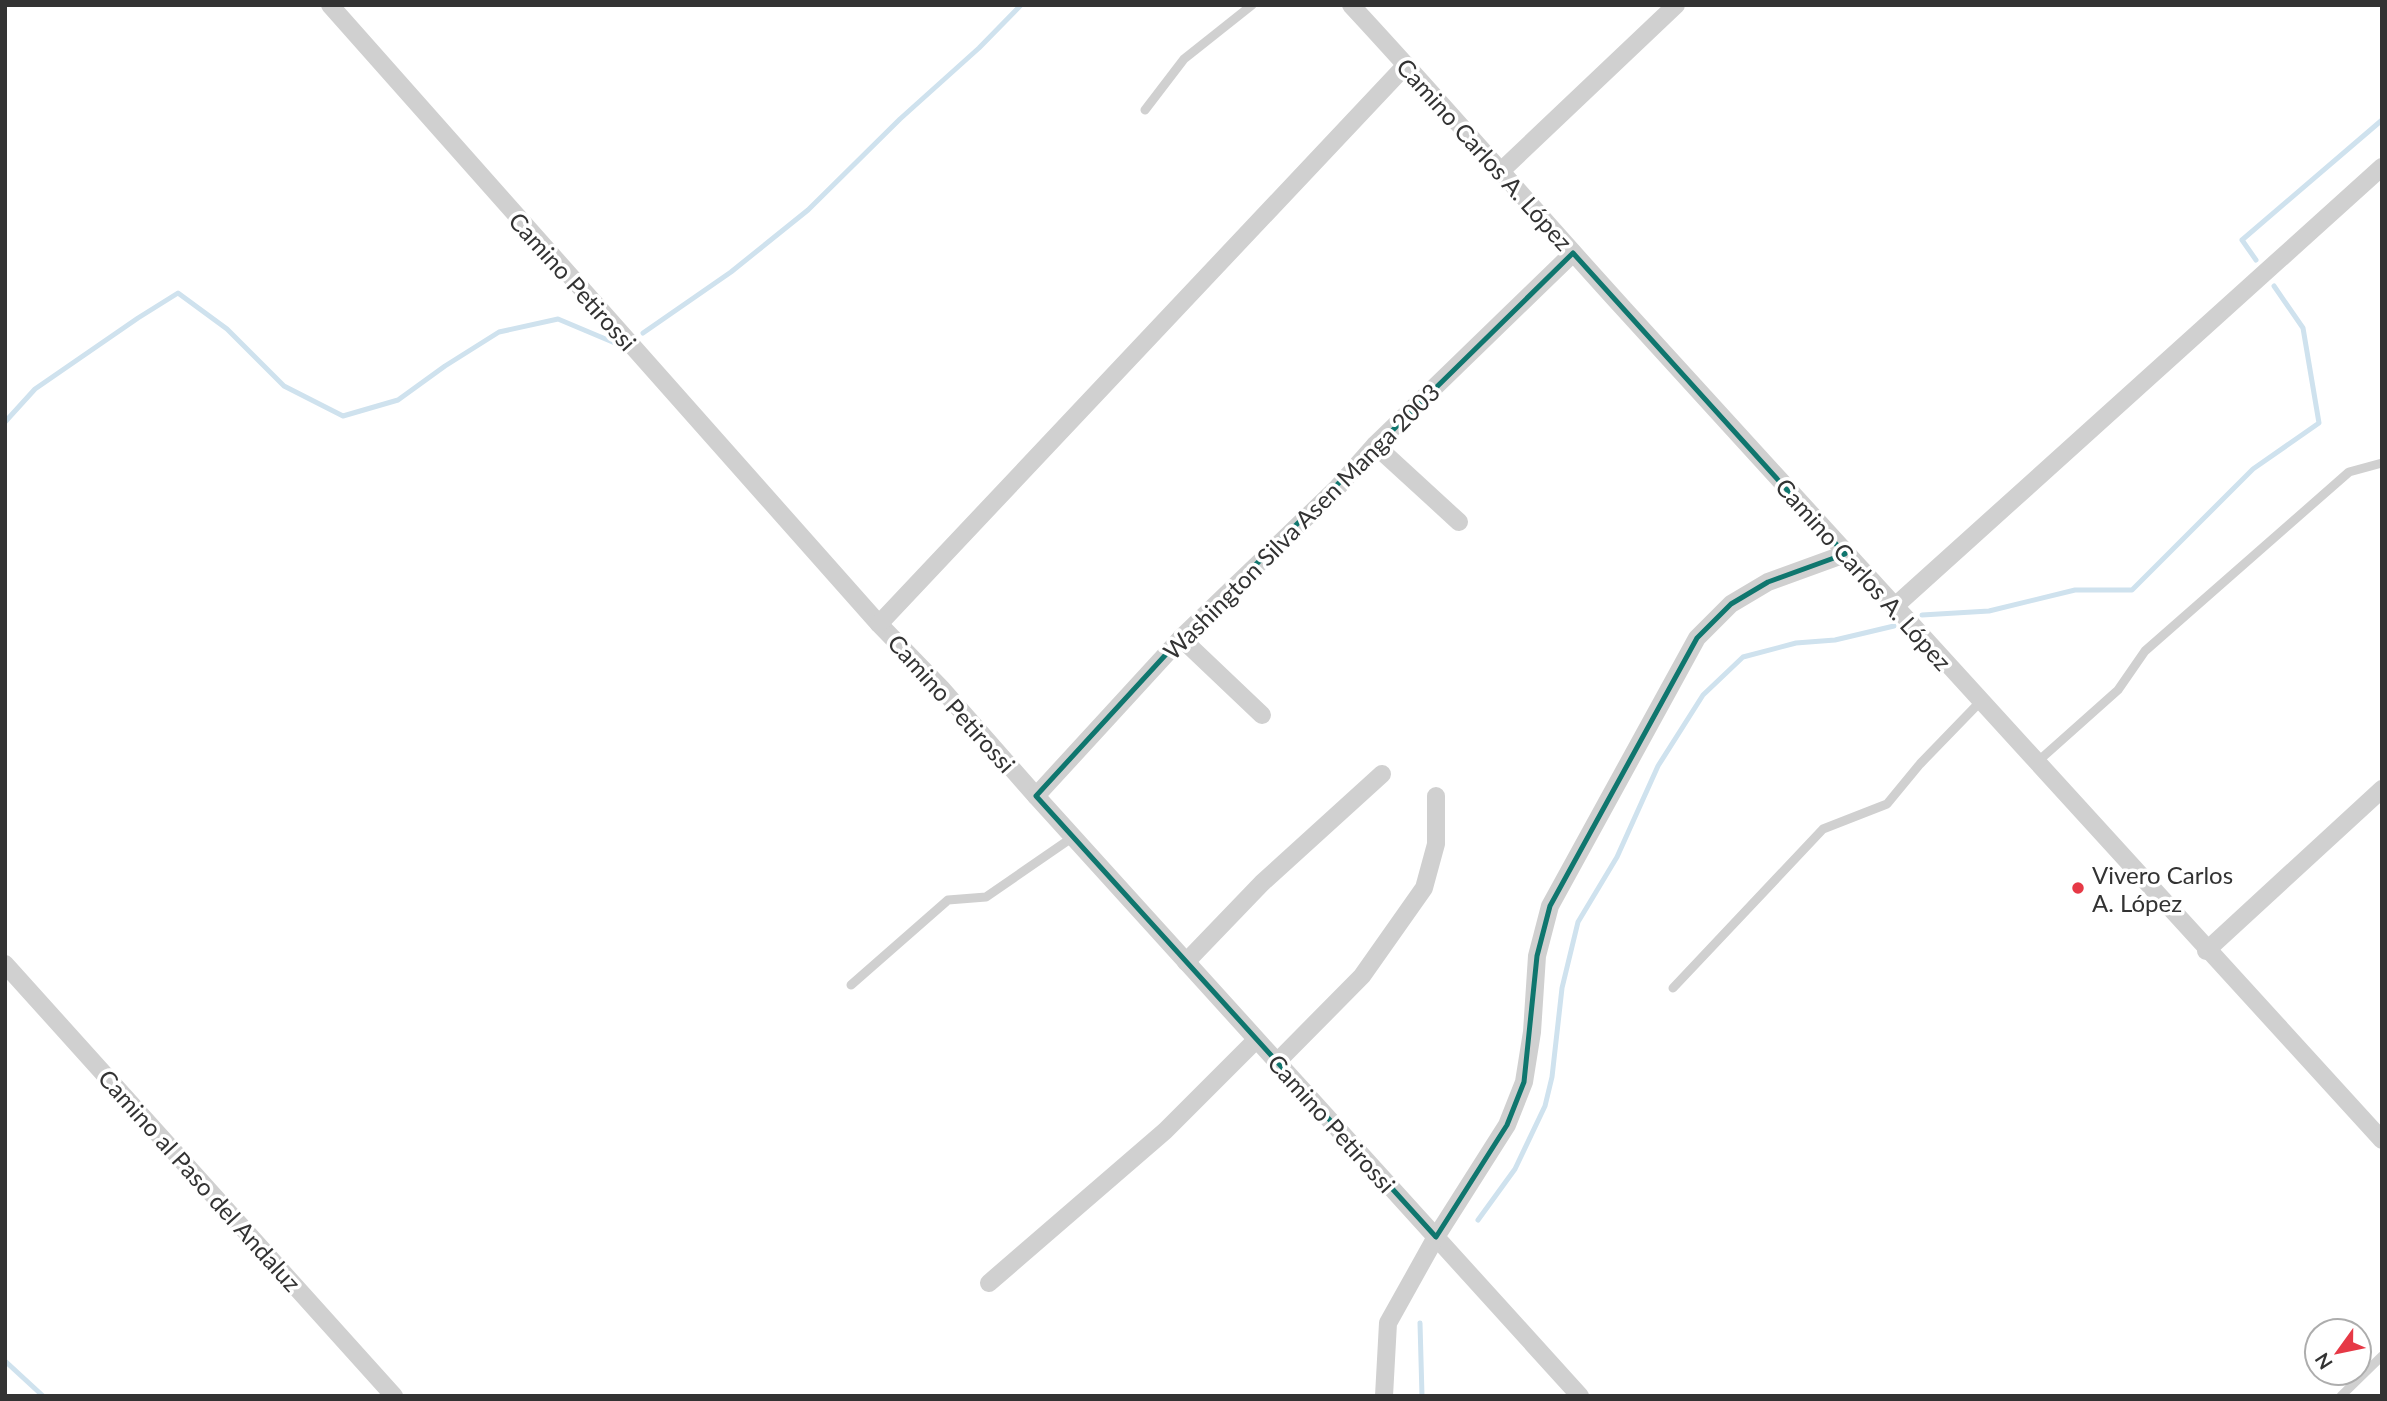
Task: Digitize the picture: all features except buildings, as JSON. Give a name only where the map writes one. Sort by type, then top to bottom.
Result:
[{"type":"street","name":"Camino Petirossi","points":[[330,5],[879,624],[941,688],[1580,1396]]},
{"type":"street","name":"Camino Carlos A. López","points":[[1351,5],[1845,554],[2382,1140]]},
{"type":"street","points":[[1501,171],[1676,5]]},
{"type":"street","points":[[879,624],[1406,65]]},
{"type":"street","points":[[1894,607],[2382,167]]},
{"type":"street","name":"Washington Silva Asen Manga 2003","points":[[1036,796],[1181,638],[1337,488],[1375,445],[1573,253]]},
{"type":"street","points":[[1375,445],[1459,522]]},
{"type":"street","points":[[1384,1396],[1388,1322],[1436,1237],[1507,1125],[1524,1082],[1532,1032],[1537,956],[1550,906],[1697,638],[1731,604],[1758,588],[1845,554]]},
{"type":"street","points":[[1181,638],[1262,715]]},
{"type":"street","points":[[1186,962],[1262,883],[1382,774]]},
{"type":"street","points":[[2206,951],[2382,789]]},
{"type":"street","points":[[1277,1062],[1363,976],[1424,888],[1436,844],[1436,796]]},
{"type":"street","name":"Camino al Paso del Andaluz","points":[[5,964],[394,1396]]},
{"type":"street","points":[[989,1283],[1165,1131],[1256,1040]]},
{"type":"lane","points":[[1145,110],[1184,59],[1252,5]]},
{"type":"lane","points":[[2036,763],[2118,690],[2146,651],[2348,472],[2382,464]]},
{"type":"lane","points":[[1673,988],[1823,830],[1886,804],[1920,764],[1980,702]]},
{"type":"lane","points":[[851,985],[948,900],[986,897],[1073,837]]},
{"type":"lane","points":[[2341,1396],[2382,1356]]},
{"type":"highlighted area","points":[[1573,253],[1845,554],[1768,582],[1731,604],[1697,638],[1550,906],[1537,956],[1524,1082],[1507,1125],[1436,1237],[1036,796],[1181,638]]},
{"type":"waterway","points":[[643,333],[731,272],[808,210],[1021,5]]},
{"type":"waterway","points":[[2256,260],[2242,240],[2382,120]]},
{"type":"waterway","points":[[1922,615],[1989,611],[2075,590],[2132,590],[2253,469],[2319,423],[2303,328],[2274,286]]},
{"type":"waterway","points":[[5,422],[35,389],[178,293],[227,329],[284,386],[343,416],[398,400],[499,332],[558,319],[615,343]]},
{"type":"waterway","points":[[1478,1220],[1515,1169],[1545,1106],[1552,1077],[1562,988],[1578,922],[1617,857],[1658,766],[1703,695],[1743,657],[1796,643],[1835,640],[1894,626]]},
{"type":"waterway","points":[[1420,1323],[1422,1396]]},
{"type":"waterway","points":[[5,1361],[43,1396]]},
{"type":"place","name":"Vivero Carlos A. López","points":[[2078,888]]}]
